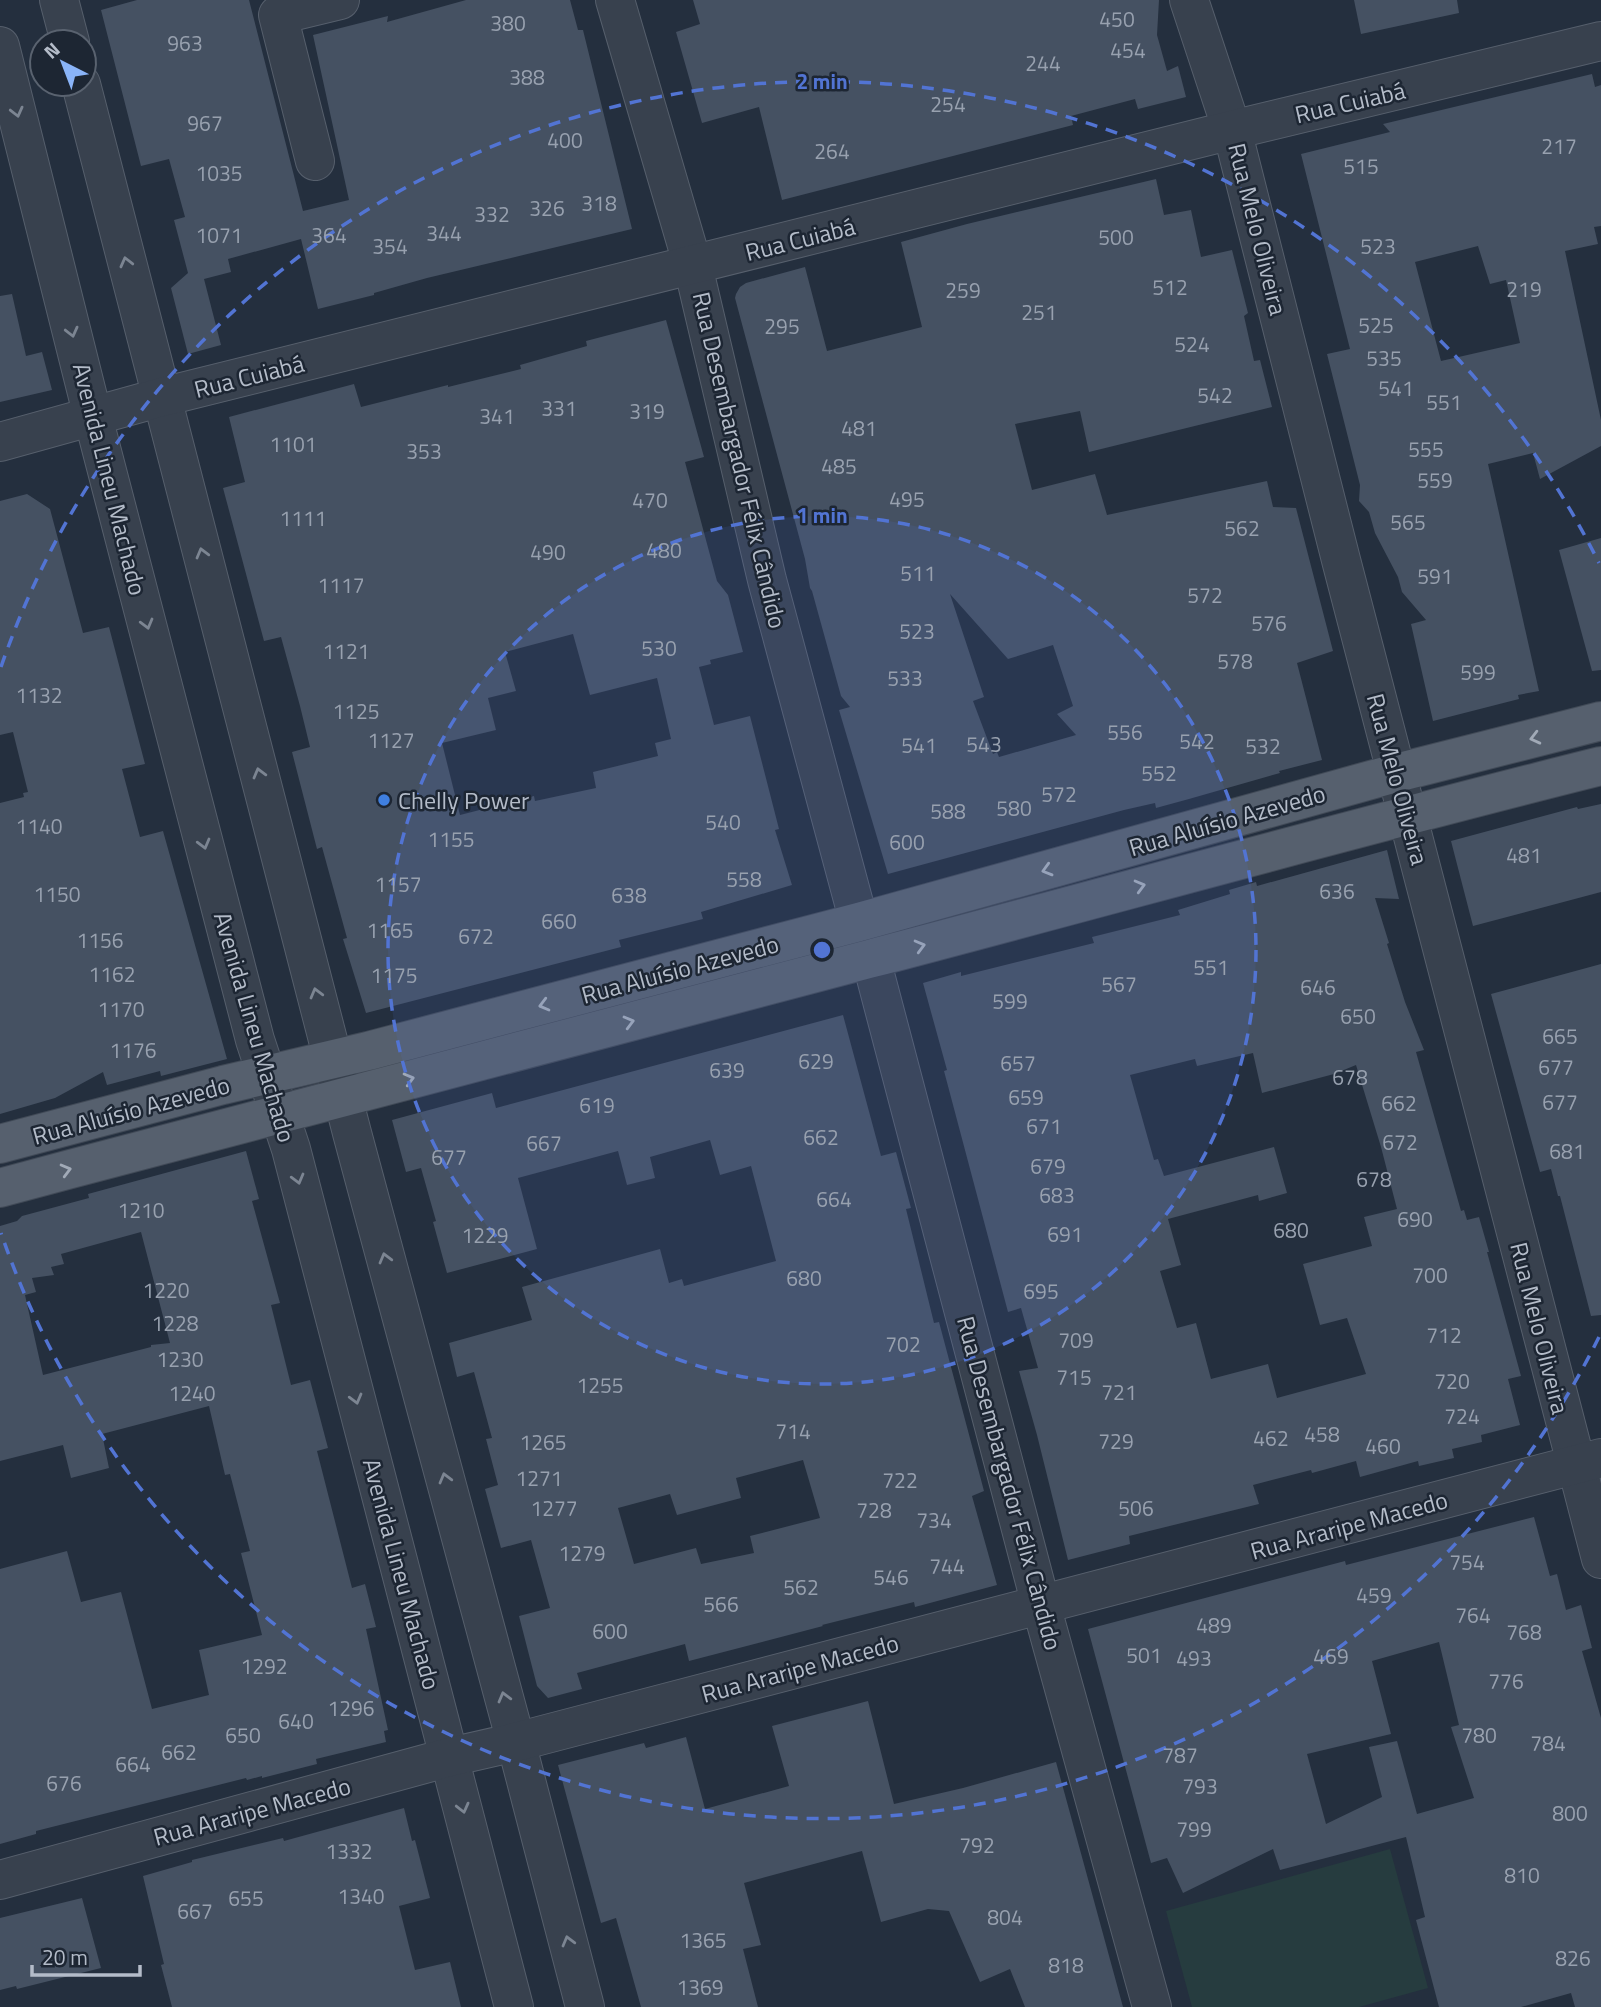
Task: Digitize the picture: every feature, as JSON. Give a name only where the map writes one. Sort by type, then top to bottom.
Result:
[{"type":"main road","name":"Rua Aluísio Azevedo","points":[[0,1144],[859,922],[1396,773],[1601,721]]},
{"type":"main road","name":"Rua Aluísio Azevedo","points":[[0,1188],[1601,766]]},
{"type":"street","points":[[59,0],[66,28]]},
{"type":"street","points":[[314,161],[278,15],[340,0]]},
{"type":"street","name":"Rua Desembargador Félix Cândido","points":[[615,0],[693,266],[767,580],[859,922]]},
{"type":"street","name":"Rua Melo Oliveira","points":[[1189,0],[1232,130],[1407,815],[1588,1462],[1601,1559]]},
{"type":"street","name":"Rua Cuiabá","points":[[0,442],[162,397],[1232,130],[1601,41]]},
{"type":"street","name":"Avenida Lineu Machado","points":[[0,46],[93,417],[255,1040],[298,1176],[514,2007]]},
{"type":"street","points":[[84,98],[333,1060],[585,2007]]},
{"type":"street","name":"Rua Desembargador Félix Cândido","points":[[871,959],[1041,1605],[1152,2007]]},
{"type":"street","name":"Rua Araripe Macedo","points":[[0,1880],[450,1757],[1588,1462]]},
{"type":"green space","points":[[1390,1849],[1428,1988],[1359,2007],[1192,2007],[1166,1911]]},
{"type":"building","points":[[137,0],[249,0],[303,211],[349,200],[313,35],[388,16],[387,22],[466,0],[570,0],[578,30],[583,30],[632,229],[427,278],[318,309],[301,239],[228,259],[231,272],[204,279],[221,345],[188,354],[171,288],[188,273],[174,220],[185,217],[169,159],[141,166],[101,10]]},
{"type":"building","points":[[693,0],[1159,0],[1157,35],[1167,71],[1178,66],[1186,97],[1138,109],[1135,99],[1071,116],[1073,125],[782,200],[759,107],[702,123],[676,32],[700,24]]},
{"type":"building","points":[[1354,0],[1457,0],[1459,13],[1361,34]]},
{"type":"building","points":[[1592,74],[1595,87],[1601,85],[1601,226],[1594,227],[1598,244],[1565,251],[1601,420],[1601,446],[1540,479],[1533,453],[1488,464],[1539,691],[1518,695],[1519,699],[1433,721],[1411,624],[1426,620],[1402,592],[1398,577],[1375,533],[1369,512],[1359,501],[1360,485],[1327,354],[1350,349],[1301,154],[1390,132],[1383,124]],"holes":[[[1478,246],[1490,284],[1506,280],[1520,343],[1441,361],[1415,262]]]},
{"type":"building","points":[[1156,179],[1164,215],[1191,210],[1201,257],[1232,250],[1248,313],[1244,316],[1254,361],[1260,360],[1272,407],[1089,452],[1080,411],[1015,424],[1032,490],[1095,474],[1107,515],[1267,481],[1273,507],[1296,508],[1333,651],[1297,663],[1322,760],[1156,808],[1155,803],[1124,810],[888,874],[839,710],[850,707],[841,696],[810,588],[805,559],[735,298],[740,287],[746,283],[805,267],[827,351],[922,327],[901,242]],"holes":[[[950,594],[1008,659],[1053,645],[1073,706],[1057,714],[1076,735],[999,757],[997,752],[993,754],[973,701],[984,697]]]},
{"type":"building","points":[[12,294],[26,356],[42,352],[52,390],[0,402],[0,296]]},
{"type":"building","points":[[666,320],[704,457],[685,462],[717,581],[728,595],[743,652],[710,660],[711,664],[699,667],[714,725],[750,716],[779,829],[775,830],[792,885],[701,912],[703,919],[619,940],[621,947],[366,1013],[343,939],[347,938],[322,847],[317,849],[292,752],[310,747],[300,706],[281,637],[264,641],[223,488],[245,482],[229,417],[354,384],[361,407],[521,369],[520,365],[587,346],[586,341]],"holes":[[[573,634],[590,695],[657,678],[671,739],[655,743],[658,756],[593,772],[596,788],[535,801],[534,796],[460,815],[442,743],[496,730],[488,698],[516,691],[505,652]]]},
{"type":"building","points":[[27,494],[50,509],[83,633],[109,627],[145,764],[122,769],[140,837],[163,831],[227,1059],[161,1076],[160,1071],[107,1085],[103,1072],[55,1098],[0,1114],[0,803],[24,797],[23,793],[28,792],[13,732],[0,735],[0,501]]},
{"type":"building","points":[[1601,538],[1601,670],[1592,671],[1559,550]]},
{"type":"building","points":[[1601,804],[1601,892],[1473,926],[1451,841],[1577,807],[1578,809]]},
{"type":"building","points":[[1387,850],[1399,899],[1375,898],[1405,1002],[1424,1050],[1416,1052],[1461,1211],[1464,1210],[1467,1220],[1479,1217],[1489,1252],[1521,1376],[1508,1379],[1520,1425],[1481,1435],[1482,1442],[1452,1449],[1454,1458],[1419,1466],[1418,1461],[1360,1477],[1356,1461],[1253,1485],[1259,1504],[1129,1536],[1130,1544],[1068,1560],[1019,1371],[1038,1368],[1021,1308],[1008,1312],[923,983],[1094,943],[1092,937],[1180,915],[1178,910],[1230,894],[1229,890],[1256,882],[1257,886]],"holes":[[[1253,1053],[1262,1093],[1334,1074],[1356,1065],[1397,1209],[1364,1217],[1372,1246],[1303,1264],[1320,1325],[1347,1318],[1366,1374],[1277,1398],[1268,1364],[1211,1379],[1196,1323],[1177,1328],[1160,1271],[1181,1265],[1168,1219],[1258,1195],[1259,1201],[1287,1193],[1274,1147],[1164,1176],[1158,1159],[1154,1160],[1130,1075],[1195,1059],[1197,1066]]]},
{"type":"building","points":[[1601,964],[1601,1315],[1591,1316],[1551,1169],[1540,1172],[1491,994]]},
{"type":"building","points":[[843,1015],[881,1156],[896,1152],[911,1208],[906,1209],[934,1323],[939,1322],[984,1491],[972,1496],[997,1585],[915,1607],[914,1602],[689,1661],[685,1644],[577,1673],[582,1689],[548,1698],[537,1686],[519,1616],[550,1608],[531,1540],[501,1548],[485,1489],[498,1485],[486,1439],[492,1438],[474,1372],[457,1377],[449,1343],[532,1320],[522,1287],[660,1249],[669,1283],[682,1279],[684,1286],[776,1261],[751,1166],[720,1175],[710,1140],[650,1157],[655,1178],[627,1185],[618,1151],[518,1178],[537,1249],[447,1273],[421,1168],[406,1172],[392,1120],[492,1093],[496,1108]],"holes":[[[803,1460],[820,1518],[750,1536],[754,1553],[701,1564],[696,1548],[634,1564],[618,1508],[670,1494],[677,1515],[741,1498],[736,1478]]]},
{"type":"building","points":[[246,1151],[259,1199],[252,1201],[280,1303],[271,1305],[291,1385],[310,1380],[328,1448],[317,1451],[352,1588],[365,1584],[376,1627],[366,1629],[388,1730],[384,1731],[386,1742],[316,1759],[317,1764],[262,1778],[246,1778],[36,1831],[36,1834],[0,1844],[0,1569],[67,1551],[81,1602],[121,1592],[152,1709],[209,1695],[199,1650],[262,1635],[241,1553],[250,1551],[230,1474],[225,1475],[209,1406],[102,1434],[109,1468],[71,1478],[63,1445],[0,1461],[0,1226],[17,1221],[22,1216],[89,1198],[88,1194]],"holes":[[[141,1232],[170,1343],[151,1345],[43,1375],[25,1295],[36,1292],[32,1278],[54,1275],[51,1267],[64,1264],[61,1254]]]},
{"type":"building","points":[[1534,1517],[1550,1576],[1557,1574],[1566,1610],[1581,1605],[1592,1648],[1582,1651],[1601,1718],[1601,2007],[1575,2007],[1571,1993],[1521,2007],[1439,2007],[1416,1920],[1425,1917],[1406,1837],[1280,1870],[1273,1849],[1183,1893],[1167,1858],[1151,1863],[1088,1629],[1345,1561],[1346,1565]],"holes":[[[1439,1642],[1459,1725],[1451,1727],[1474,1798],[1417,1814],[1397,1741],[1369,1747],[1382,1797],[1326,1824],[1307,1754],[1391,1734],[1372,1661]]]},
{"type":"building","points":[[868,1701],[894,1804],[1056,1762],[1123,2007],[1025,2007],[1010,1969],[980,1982],[949,1911],[928,1909],[881,1922],[862,1851],[744,1883],[761,1945],[743,1949],[758,2007],[641,2007],[616,1918],[601,1923],[558,1765],[644,1743],[646,1748],[686,1737],[705,1809],[789,1786],[772,1726]]},
{"type":"building","points":[[404,1808],[430,1898],[399,1906],[415,1970],[450,1962],[461,2007],[172,2007],[143,1876],[192,1860],[283,1838],[284,1841]]},
{"type":"building","points":[[82,1898],[101,1968],[17,1989],[16,1986],[0,1990],[0,1918]]},
{"type":"place","name":"Chelly Power","points":[[384,800]]}]
